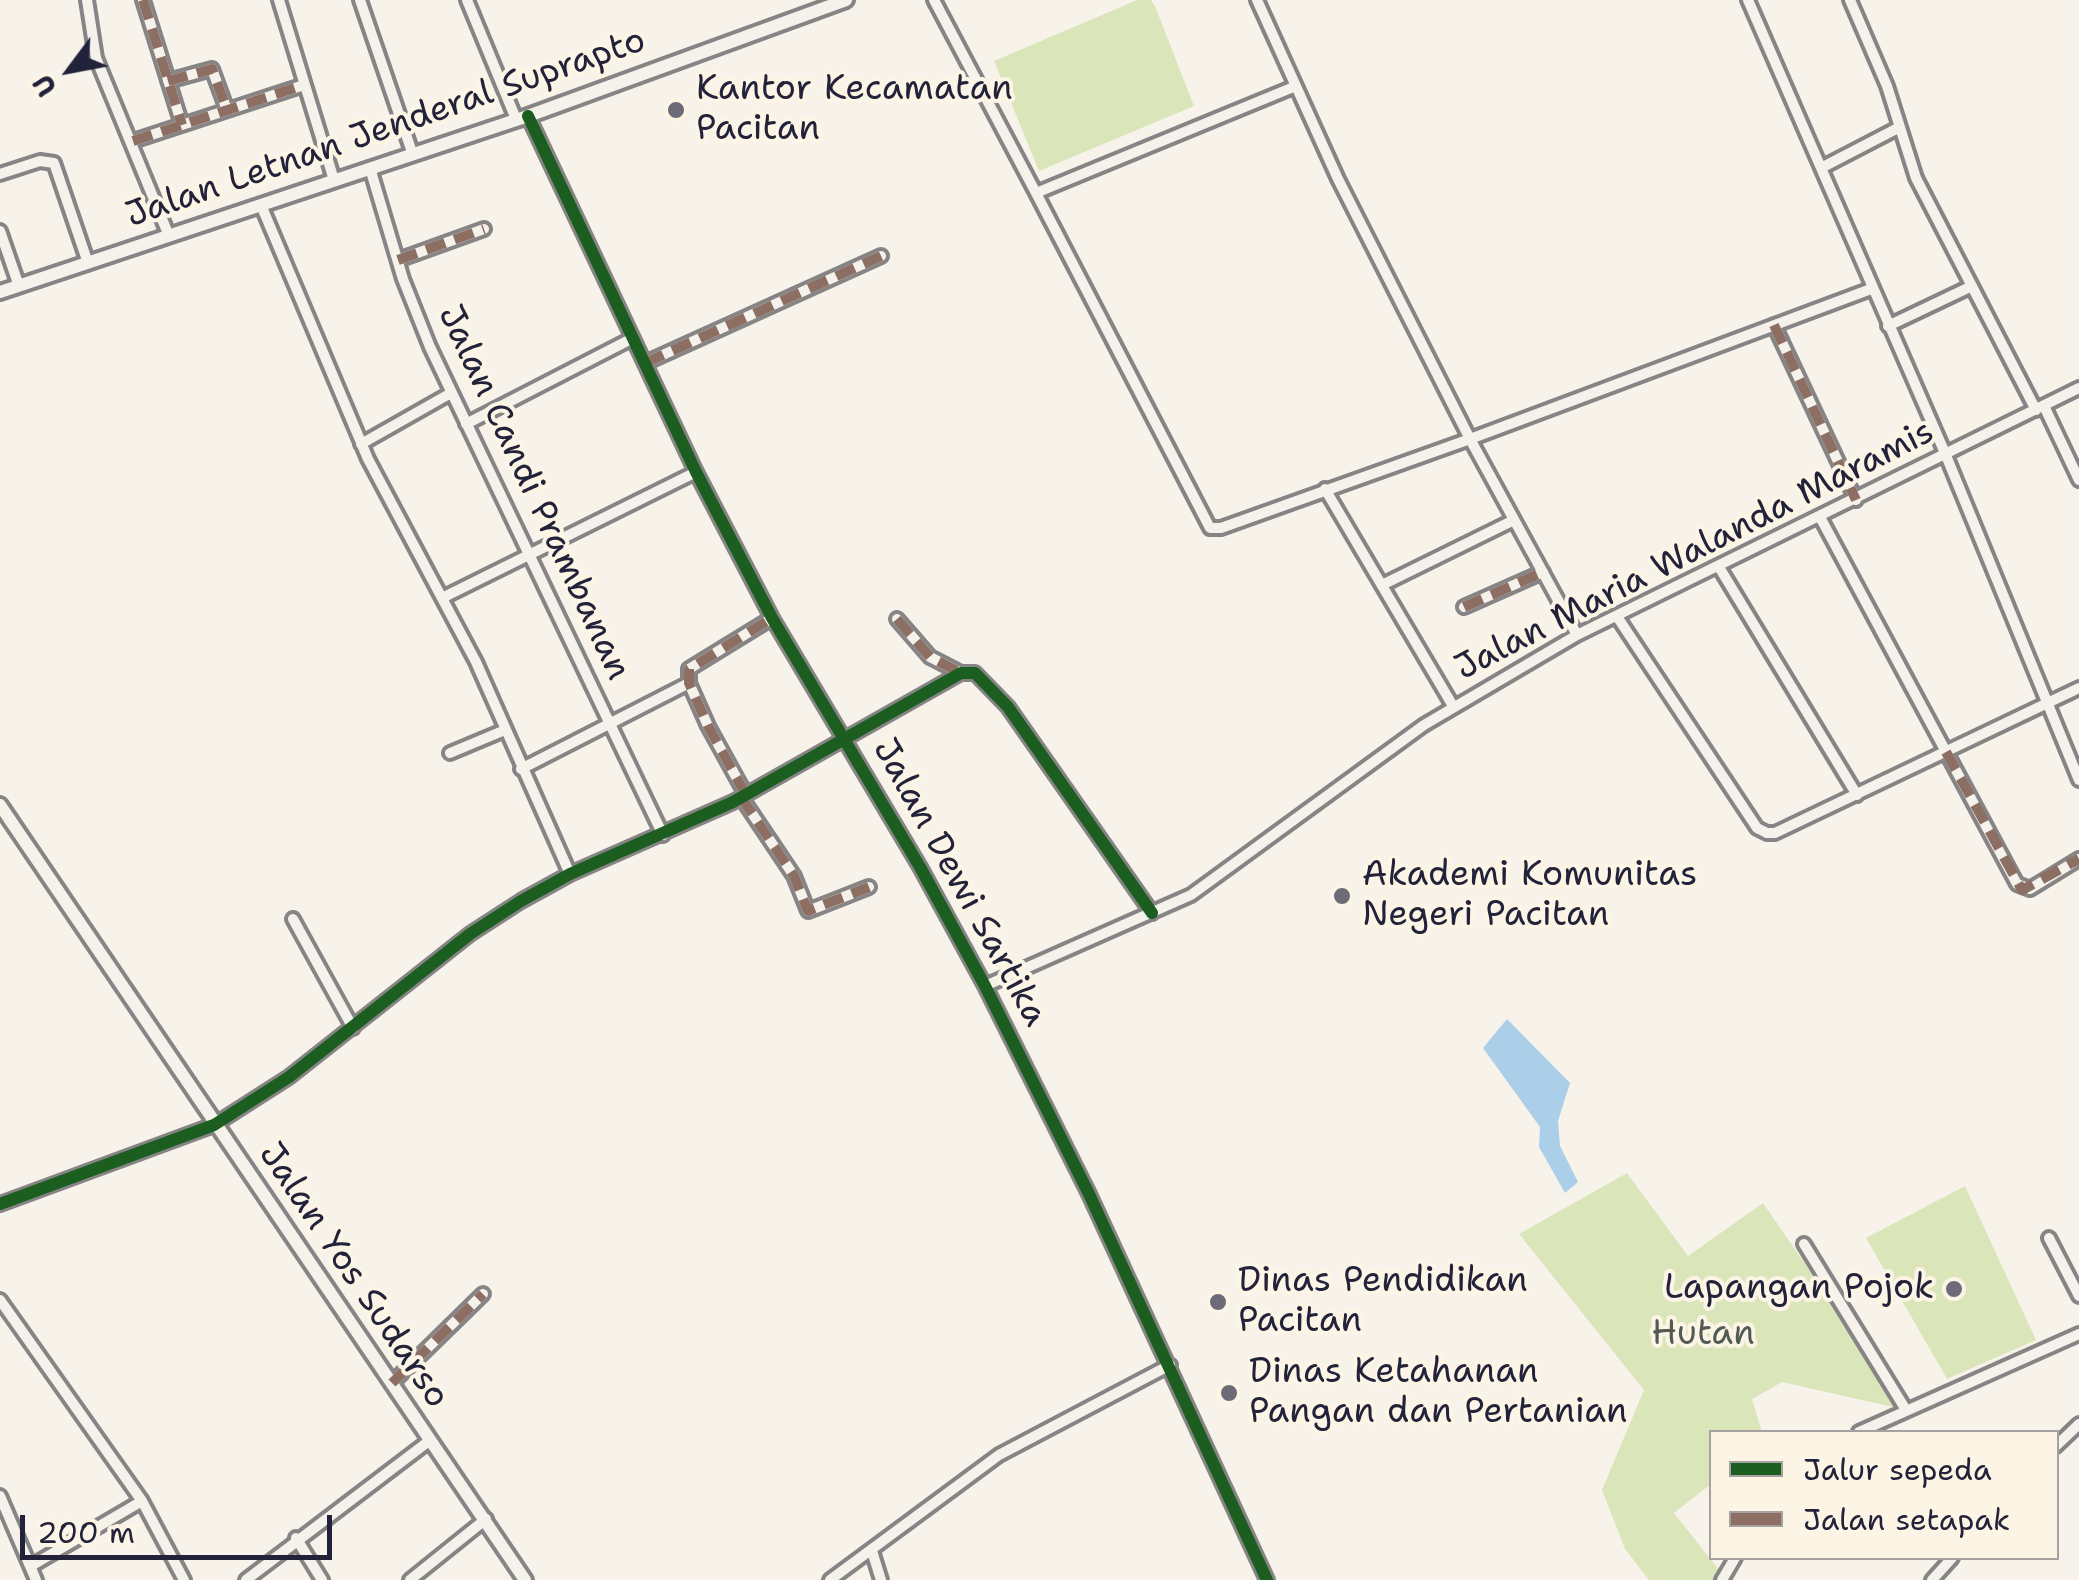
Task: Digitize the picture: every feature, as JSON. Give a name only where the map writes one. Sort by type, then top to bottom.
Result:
[{"type":"main road","name":"Jalan Letnan Jenderal Suprapto","points":[[0,292],[261,205],[331,172],[370,168],[522,118],[846,0]]},
{"type":"main road","name":"Jalan Yos Sudarso","points":[[0,804],[525,1580]]},
{"type":"street","points":[[87,0],[96,58],[169,236]]},
{"type":"street","points":[[143,0],[182,125]]},
{"type":"street","points":[[279,0],[331,172]]},
{"type":"street","points":[[360,0],[413,155]]},
{"type":"street","name":"Jalan Dewi Sartika","points":[[467,0],[696,472],[772,618],[846,739],[984,986],[1170,1366],[1267,1580]]},
{"type":"street","points":[[934,0],[1210,528],[1221,528],[1470,439],[1872,288]]},
{"type":"street","points":[[1257,0],[1470,439],[1577,636]]},
{"type":"street","points":[[1748,0],[1945,453],[2079,780]]},
{"type":"street","points":[[1850,0],[1887,86],[1916,178],[2079,480]]},
{"type":"street","points":[[168,81],[212,69],[227,110]]},
{"type":"street","points":[[133,141],[304,85]]},
{"type":"street","points":[[1036,193],[1296,86]]},
{"type":"street","points":[[1821,168],[1898,128]]},
{"type":"street","points":[[0,174],[40,161],[54,163],[88,262]]},
{"type":"street","name":"Jalan Candi Prambanan","points":[[370,168],[398,260],[451,393],[663,835]]},
{"type":"street","points":[[261,205],[361,444],[442,598],[570,874]]},
{"type":"street","points":[[398,260],[484,229]]},
{"type":"street","points":[[0,231],[19,286]]},
{"type":"street","points":[[645,363],[881,256]]},
{"type":"street","points":[[1888,326],[1972,286]]},
{"type":"street","points":[[1774,325],[1856,500]]},
{"type":"street","points":[[466,424],[632,338]]},
{"type":"street","name":"Jalan Maria Walanda Maramis","points":[[984,986],[1152,913],[1230,870],[1453,706],[1577,636],[2079,388]]},
{"type":"street","points":[[361,444],[451,393]]},
{"type":"street","points":[[442,598],[696,472]]},
{"type":"street","points":[[1326,488],[1453,706]]},
{"type":"street","points":[[1820,517],[2022,890],[2079,859]]},
{"type":"street","points":[[1382,585],[1514,520]]},
{"type":"street","points":[[1719,568],[1857,794]]},
{"type":"street","points":[[1464,607],[1542,572]]},
{"type":"street","points":[[772,618],[701,659],[690,669],[689,683],[744,796],[794,876],[808,911],[870,887]]},
{"type":"street","points":[[896,618],[930,657],[961,673],[975,673],[1008,707],[1152,913]]},
{"type":"street","points":[[1618,618],[1757,828],[1775,834],[2079,688]]},
{"type":"street","points":[[0,1204],[214,1125],[353,1028],[470,934],[570,874],[744,796],[961,673]]},
{"type":"street","points":[[521,769],[610,720],[689,683]]},
{"type":"street","points":[[450,753],[505,730]]},
{"type":"street","points":[[293,919],[353,1028]]},
{"type":"street","points":[[2049,1238],[2079,1296]]},
{"type":"street","points":[[1804,1244],[1906,1410]]},
{"type":"street","points":[[392,1383],[483,1294]]},
{"type":"street","points":[[0,1300],[142,1501],[184,1580]]},
{"type":"street","points":[[1863,1430],[2079,1334]]},
{"type":"street","points":[[830,1580],[999,1455],[1170,1366]]},
{"type":"street","points":[[2059,1443],[2079,1424]]},
{"type":"street","points":[[254,1578],[296,1538],[429,1440]]},
{"type":"street","points":[[0,1496],[36,1580]]},
{"type":"street","points":[[31,1566],[142,1501]]},
{"type":"street","points":[[410,1580],[486,1519]]},
{"type":"street","points":[[296,1538],[322,1580]]},
{"type":"street","points":[[872,1551],[881,1580]]},
{"type":"street","points":[[1932,1580],[1945,1574]]},
{"type":"green space","points":[[1137,0],[1151,0],[1155,6],[1194,106],[1039,171],[994,61]]},
{"type":"green space","name":"Hutan","points":[[1627,1173],[1688,1256],[1763,1203],[1906,1410],[1782,1382],[1752,1399],[1761,1430],[1709,1430],[1709,1486],[1674,1513],[1727,1580],[1649,1580],[1625,1549],[1602,1490],[1644,1390],[1519,1234]]},
{"type":"green space","name":"Lapangan Pojok","points":[[1965,1186],[2036,1340],[1947,1379],[1866,1238]]},
{"type":"water","points":[[1507,1019],[1570,1083],[1558,1121],[1560,1146],[1578,1182],[1565,1193],[1539,1147],[1540,1127],[1483,1048]]},
{"type":"marked path","points":[[143,0],[182,125]]},
{"type":"marked path","points":[[168,81],[212,69],[227,110]]},
{"type":"marked path","points":[[133,141],[304,85]]},
{"type":"marked path","points":[[398,260],[484,229]]},
{"type":"marked path","points":[[645,363],[881,256]]},
{"type":"marked path","points":[[1774,325],[1856,500]]},
{"type":"marked path","points":[[1464,607],[1543,572]]},
{"type":"marked path","points":[[746,795],[708,726],[689,683],[689,669],[772,618]]},
{"type":"marked path","points":[[897,619],[930,657],[961,673]]},
{"type":"marked path","points":[[1946,752],[2022,890],[2079,859]]},
{"type":"marked path","points":[[741,797],[794,876],[808,911],[869,887]]},
{"type":"marked path","points":[[392,1383],[483,1294]]},
{"type":"cycle path","points":[[528,116],[696,472],[772,618],[920,867],[985,986],[1089,1194],[1267,1580]]},
{"type":"cycle path","points":[[0,1204],[214,1125],[289,1077],[470,934],[521,901],[570,874],[733,802],[961,673],[975,673],[1008,707],[1152,913]]},
{"type":"place","name":"Kantor Kecamatan Pacitan","points":[[676,110]]},
{"type":"place","name":"Akademi Komunitas Negeri Pacitan","points":[[1342,896]]},
{"type":"place","name":"Lapangan Pojok","points":[[1954,1289]]},
{"type":"place","name":"Dinas Pendidikan Pacitan","points":[[1218,1302]]},
{"type":"place","name":"Dinas Ketahanan Pangan dan Pertanian","points":[[1229,1393]]}]
